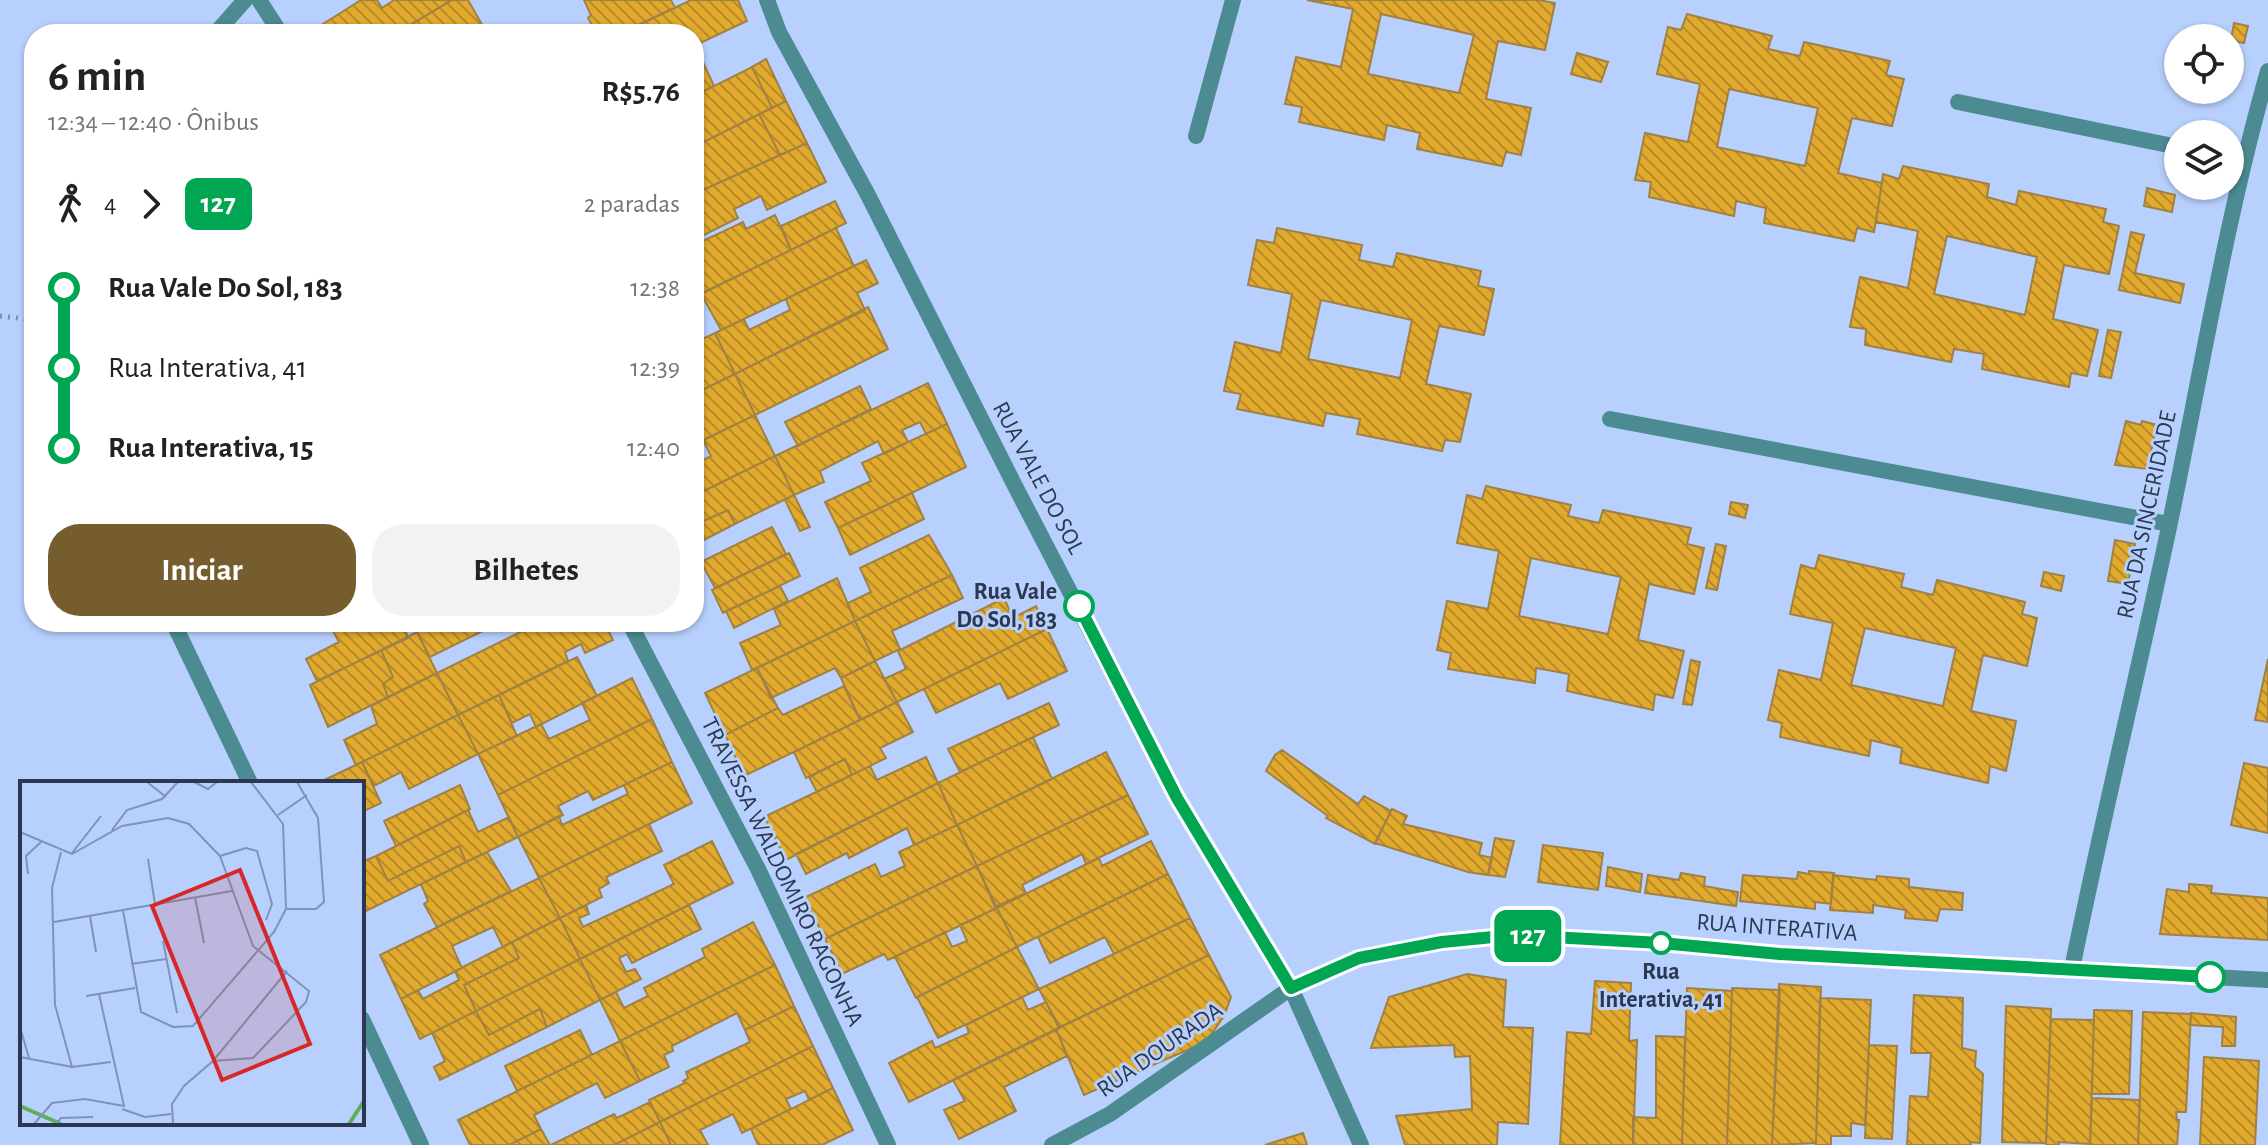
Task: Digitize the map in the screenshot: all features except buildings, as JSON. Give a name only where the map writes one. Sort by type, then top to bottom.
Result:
[{"type":"street","points":[[224,24],[245,0]]},
{"type":"street","points":[[259,0],[275,24]]},
{"type":"street","name":"RUA VALE DO SOL","points":[[767,0],[779,32],[868,195],[1177,798],[1291,988],[1361,1145]]},
{"type":"street","points":[[1196,136],[1233,0]]},
{"type":"street","name":"RUA DA SINCERIDADE","points":[[2244,138],[2268,71]]},
{"type":"street","points":[[1958,102],[2164,144]]},
{"type":"street","name":"RUA DA SINCERIDADE","points":[[2072,969],[2169,524],[2229,200]]},
{"type":"street","points":[[1610,419],[2169,524]]},
{"type":"street","points":[[178,632],[249,781]]},
{"type":"street","name":"TRAVESSA WALDOMIRO RAGONHA","points":[[634,632],[758,869],[888,1145]]},
{"type":"street","name":"RUA INTERATIVA","points":[[1291,988],[1359,958],[1442,942],[1514,935],[1661,943],[1780,954],[2268,980]]},
{"type":"street","name":"RUA DOURADA","points":[[1052,1145],[1110,1114],[1291,988]]},
{"type":"street","points":[[364,1023],[421,1145]]},
{"type":"path","points":[[0,316],[24,319]]},
{"type":"bus line","name":"127","points":[[1079,606],[1177,798],[1291,988],[1359,958],[1442,942],[1514,935],[1661,943],[1780,954],[2210,977]]},
{"type":"place","name":"Rua Vale Do Sol, 183","points":[[1079,606]]},
{"type":"place","name":"Rua Interativa, 41","points":[[1661,943]]}]
